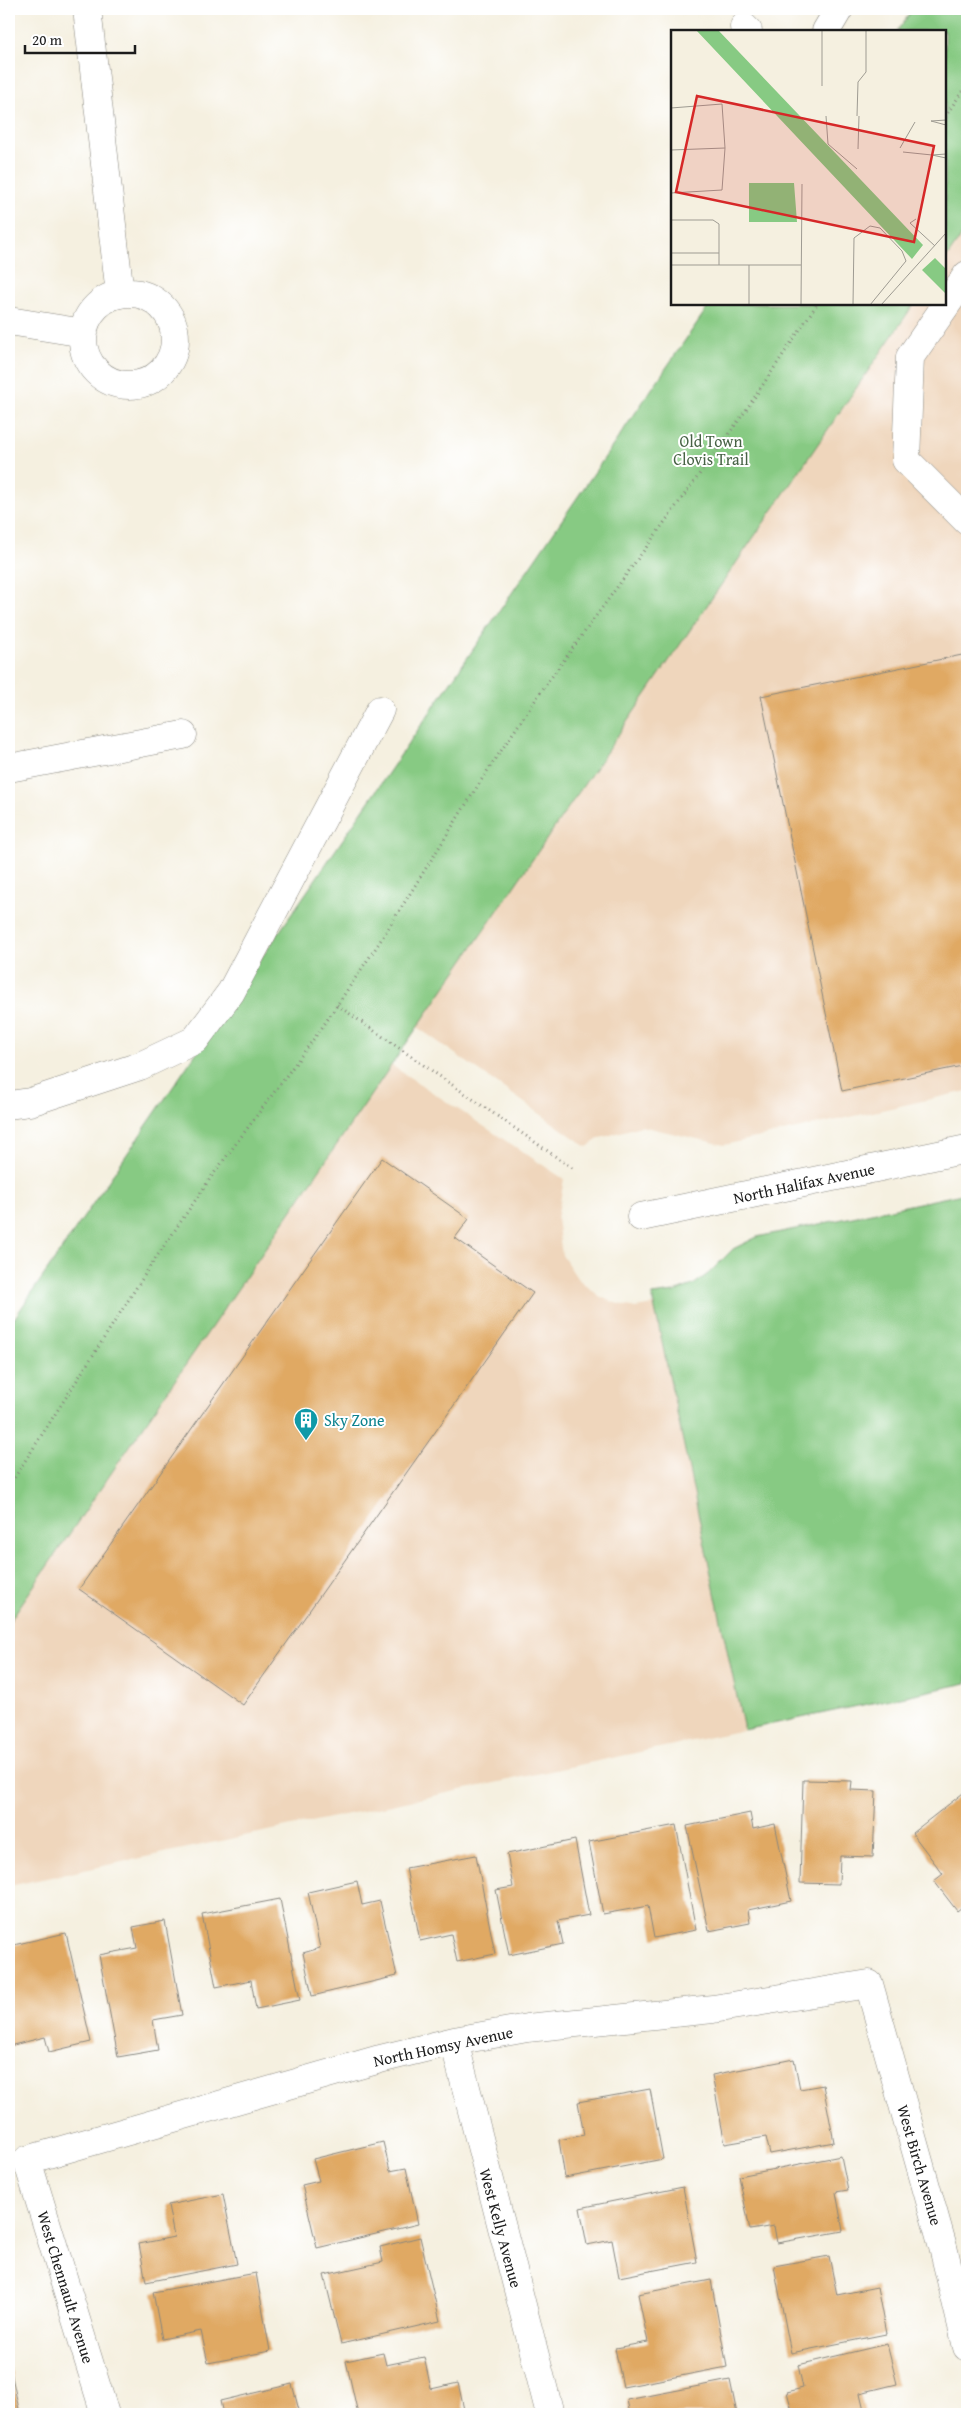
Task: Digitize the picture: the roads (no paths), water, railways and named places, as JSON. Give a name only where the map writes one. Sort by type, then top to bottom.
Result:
[{"type":"street","points":[[87,9],[120,294]]},
{"type":"street","points":[[827,30],[839,9]]},
{"type":"street","points":[[967,275],[910,357],[906,460],[967,522]]},
{"type":"street","points":[[135,293],[150,297],[161,306],[170,318],[174,332],[174,348],[169,362],[160,373],[147,381],[132,385],[117,383],[105,378],[95,370],[84,346],[84,333],[88,319],[96,307],[107,298],[120,294],[135,293]]},
{"type":"street","points":[[9,321],[84,333]]},
{"type":"street","points":[[9,1105],[30,1102],[140,1066],[195,1040],[231,992],[380,710]]},
{"type":"street","points":[[9,768],[183,735]]},
{"type":"street","name":"North Halifax Avenue","points":[[641,1218],[967,1149]]},
{"type":"street","name":"North Homsy Avenue","points":[[27,2160],[380,2059],[454,2042],[528,2028],[712,2009],[869,1984]]},
{"type":"street","name":"West Birch Avenue","points":[[869,1984],[943,2247],[967,2347]]},
{"type":"street","name":"West Kelly Avenue","points":[[454,2042],[550,2414]]},
{"type":"street","name":"West Chennault Avenue","points":[[27,2160],[105,2414]]},
{"type":"place","name":"Sky Zone","points":[[306,1441]]},
{"type":"park label","name":"Old Town Clovis Trail","points":[[711,450]]}]
